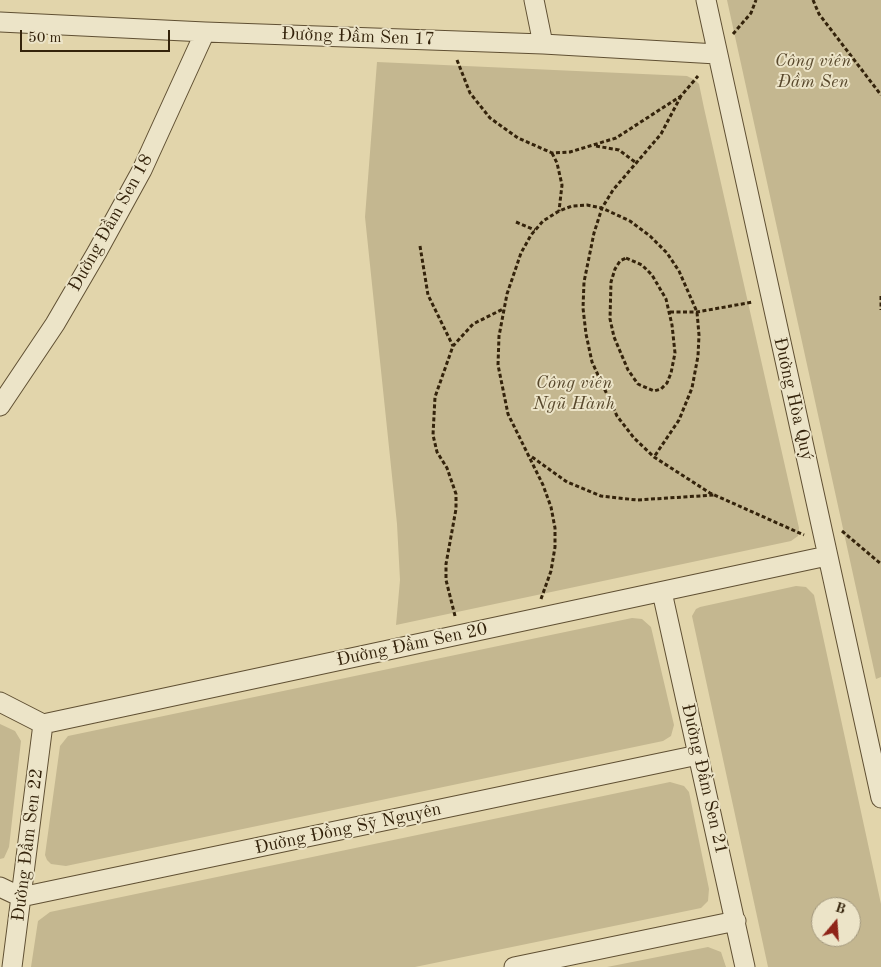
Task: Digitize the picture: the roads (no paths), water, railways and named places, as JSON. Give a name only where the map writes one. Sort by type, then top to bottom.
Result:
[{"type":"street","points":[[534,0],[543,44]]},
{"type":"street","name":"Đường Hòa Quý","points":[[706,0],[881,798]]},
{"type":"street","name":"Đường Đầm Sen 17","points":[[0,22],[205,32],[543,44],[717,54]]},
{"type":"street","name":"Đường Đầm Sen 18","points":[[0,406],[54,324],[97,252],[142,170],[205,32]]},
{"type":"street","name":"Đường Đầm Sen 20","points":[[43,724],[827,556]]},
{"type":"street","name":"Đường Đầm Sen 21","points":[[662,592],[745,967]]},
{"type":"street","points":[[0,702],[43,724]]},
{"type":"street","name":"Đường Đầm Sen 22","points":[[12,967],[43,724]]},
{"type":"street","name":"Đường Đồng Sỹ Nguyên","points":[[21,897],[698,756]]},
{"type":"street","points":[[0,887],[21,897]]},
{"type":"street","points":[[514,967],[736,921]]},
{"type":"park label","name":"Công viên Đầm Sen","points":[[813,71]]},
{"type":"park label","name":"Công viên Ngũ Hành","points":[[574,393]]}]
